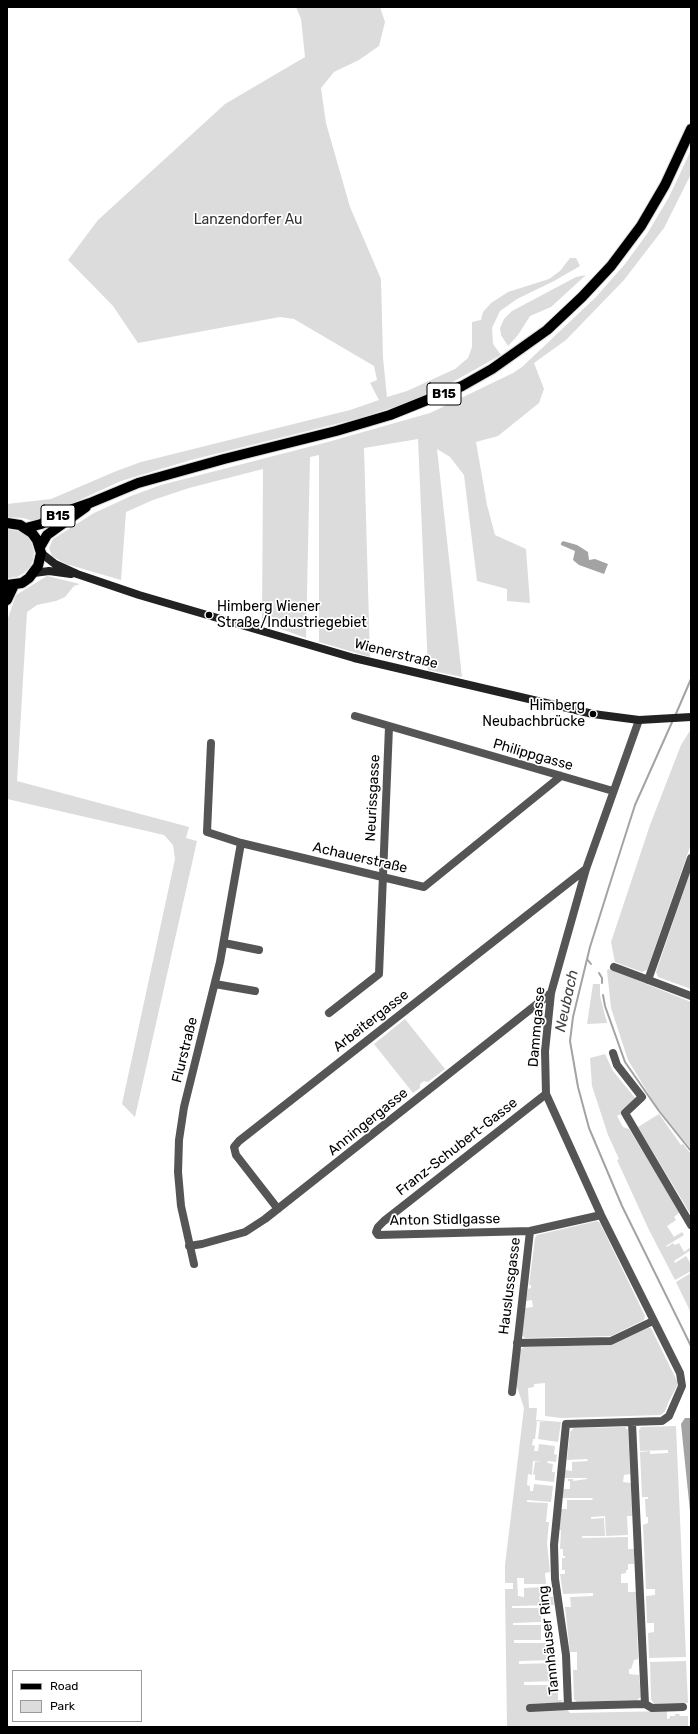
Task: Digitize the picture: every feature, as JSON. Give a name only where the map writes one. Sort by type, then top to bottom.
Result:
[{"type":"main road","name":"B15","points":[[26,528],[41,524],[70,510],[146,481],[224,459],[336,431],[390,415],[456,388],[492,369],[547,330],[582,298],[611,266],[641,226],[665,185],[691,129]]},
{"type":"main road","name":"B15","points":[[34,573],[38,566],[40,550],[47,535],[90,503]]},
{"type":"main road","name":"B15","points":[[7,523],[20,525],[26,528],[32,533],[40,550]]},
{"type":"main road","points":[[7,600],[11,585],[22,583],[34,573]]},
{"type":"street","name":"Wienerstraße","points":[[40,550],[55,564],[78,574],[139,595],[354,658],[593,714],[639,720],[689,717]]},
{"type":"street","name":"Wienerstraße","points":[[34,573],[49,571],[78,574]]},
{"type":"street","name":"Philippgasse","points":[[355,716],[613,791]]},
{"type":"street","name":"Dammgasse","points":[[639,720],[586,869],[551,993],[545,1051],[546,1094],[601,1215],[676,1368]]},
{"type":"street","name":"Neurissgasse","points":[[329,1014],[379,974],[389,727]]},
{"type":"street","name":"Achauerstraße","points":[[211,743],[207,832],[241,843],[424,887],[561,776]]},
{"type":"street","name":"Flurstraße","points":[[194,1264],[181,1206],[178,1172],[179,1140],[184,1107],[224,943],[241,843]]},
{"type":"street","points":[[648,980],[691,858]]},
{"type":"street","name":"Arbeitergasse","points":[[278,1209],[236,1155],[234,1147],[239,1141],[586,869]]},
{"type":"street","points":[[224,943],[259,950]]},
{"type":"street","points":[[614,967],[691,996]]},
{"type":"street","points":[[215,984],[254,991]]},
{"type":"street","name":"Anningergasse","points":[[189,1246],[202,1244],[245,1232],[278,1209],[551,993]]},
{"type":"street","points":[[613,1053],[617,1065],[642,1098],[625,1113],[691,1225]]},
{"type":"street","name":"Franz-Schubert-Gasse","points":[[384,1221],[546,1094]]},
{"type":"street","name":"Hauslussgasse","points":[[512,1392],[530,1231],[601,1215]]},
{"type":"street","name":"Anton Stidlgasse","points":[[384,1221],[378,1227],[376,1232],[378,1235],[530,1231]]},
{"type":"street","points":[[517,1343],[611,1341],[653,1321]]},
{"type":"street","name":"Tannhäuser Ring","points":[[676,1368],[682,1379],[682,1386],[668,1417],[659,1422],[566,1424],[554,1545],[555,1579],[566,1654],[568,1706],[646,1704],[652,1708],[683,1707]]},
{"type":"street","points":[[632,1423],[646,1704]]},
{"type":"street","points":[[530,1708],[568,1706]]},
{"type":"green space","name":"Lanzendorfer Au","points":[[296,7],[380,7],[385,22],[379,46],[359,60],[334,72],[321,88],[326,123],[350,207],[381,279],[383,358],[387,397],[407,391],[455,369],[468,358],[472,347],[472,322],[481,320],[483,312],[491,303],[508,292],[549,279],[560,271],[570,258],[576,258],[580,266],[554,281],[517,299],[500,311],[492,328],[493,344],[501,355],[442,388],[407,403],[356,419],[191,460],[121,481],[73,503],[41,520],[33,521],[23,518],[7,517],[7,504],[51,499],[141,462],[350,410],[379,400],[370,383],[377,380],[374,366],[294,319],[280,317],[138,343],[113,306],[68,260],[98,220],[225,104],[305,57],[301,19]]},
{"type":"green space","points":[[691,150],[691,174],[664,228],[624,280],[566,340],[534,363],[544,389],[539,403],[498,436],[476,442],[487,505],[495,535],[526,549],[530,603],[507,601],[507,589],[477,581],[464,475],[450,457],[437,449],[462,677],[428,670],[418,439],[364,448],[370,657],[319,642],[319,455],[310,457],[306,638],[262,622],[263,469],[189,488],[153,500],[126,512],[121,580],[66,564],[52,556],[49,548],[53,539],[94,513],[131,496],[161,485],[328,442],[430,413],[513,373],[522,367],[596,297],[625,264],[647,234],[669,197]]},
{"type":"green space","points":[[586,275],[551,307],[530,316],[518,335],[508,346],[501,335],[500,328],[504,319],[512,311],[576,277]]},
{"type":"green space","points":[[7,529],[22,532],[28,537],[34,552],[30,567],[17,577],[9,578],[7,578]]},
{"type":"green space","points":[[47,576],[80,584],[74,586],[65,597],[56,601],[37,605],[27,612],[17,781],[189,827],[186,838],[197,841],[135,1117],[122,1104],[175,859],[173,845],[164,835],[7,799],[7,621],[16,595]]},
{"type":"green space","points":[[691,729],[691,844],[647,970],[642,972],[615,962],[611,942],[650,825],[681,745]]},
{"type":"green space","points":[[691,870],[691,989],[658,977],[656,972]]},
{"type":"green space","points":[[609,969],[691,1002],[691,1149],[656,1106],[628,1060],[611,1008],[607,970]]},
{"type":"green space","points":[[593,984],[600,984],[600,996],[607,1023],[587,1024]]},
{"type":"green space","points":[[405,1019],[445,1069],[428,1082],[424,1081],[420,1084],[420,1088],[413,1093],[374,1044]]},
{"type":"green space","points":[[605,1054],[613,1071],[635,1098],[622,1110],[621,1114],[617,1116],[623,1127],[629,1129],[680,1212],[674,1217],[676,1220],[667,1226],[674,1237],[682,1232],[684,1235],[666,1246],[667,1247],[673,1243],[675,1245],[679,1243],[684,1252],[691,1247],[691,1250],[674,1261],[675,1263],[686,1256],[691,1264],[691,1271],[675,1280],[649,1230],[617,1160],[619,1159],[608,1135],[592,1086],[590,1058]]},
{"type":"green space","points":[[659,1114],[681,1145],[683,1144],[691,1154],[691,1215],[638,1127]]},
{"type":"green space","points":[[597,1221],[600,1223],[645,1316],[644,1320],[611,1336],[525,1338],[522,1335],[525,1308],[533,1307],[532,1300],[526,1301],[528,1289],[531,1288],[531,1285],[529,1285],[535,1238],[537,1235]]},
{"type":"green space","points":[[691,1273],[691,1313],[676,1282]]},
{"type":"green space","points":[[651,1328],[677,1381],[677,1386],[665,1411],[661,1415],[561,1418],[545,1416],[545,1383],[534,1384],[534,1387],[528,1388],[529,1408],[537,1408],[536,1420],[561,1422],[558,1442],[538,1439],[540,1422],[546,1422],[535,1421],[537,1422],[535,1439],[533,1439],[532,1445],[535,1446],[534,1451],[538,1451],[539,1444],[555,1446],[554,1454],[557,1455],[556,1462],[548,1461],[547,1463],[553,1464],[552,1472],[555,1472],[554,1482],[535,1480],[535,1475],[533,1474],[535,1462],[542,1462],[533,1461],[532,1475],[528,1474],[527,1485],[530,1486],[530,1491],[533,1491],[534,1484],[553,1486],[551,1502],[527,1500],[527,1502],[548,1503],[546,1522],[549,1522],[547,1543],[550,1572],[545,1573],[546,1584],[524,1584],[524,1578],[517,1578],[518,1596],[524,1597],[524,1588],[546,1587],[547,1597],[553,1597],[554,1605],[512,1606],[512,1608],[541,1608],[541,1622],[513,1623],[513,1625],[541,1625],[541,1640],[514,1640],[514,1643],[553,1643],[555,1660],[519,1661],[519,1664],[555,1663],[557,1681],[524,1682],[524,1685],[558,1685],[558,1700],[563,1700],[560,1703],[528,1704],[528,1710],[567,1709],[570,1713],[667,1711],[667,1719],[670,1718],[670,1716],[675,1716],[675,1714],[679,1714],[680,1716],[688,1716],[688,1727],[507,1727],[505,1589],[513,1589],[513,1583],[505,1583],[505,1565],[524,1408],[516,1384],[520,1350],[524,1347],[612,1345]]},
{"type":"green space","points":[[676,1426],[686,1657],[649,1658],[648,1633],[654,1632],[654,1623],[647,1623],[646,1596],[655,1595],[655,1589],[646,1589],[643,1525],[648,1523],[648,1517],[646,1517],[645,1499],[648,1499],[648,1497],[642,1497],[640,1452],[650,1451],[650,1454],[668,1453],[668,1450],[640,1451],[639,1430],[641,1427]]},
{"type":"green space","points":[[625,1427],[628,1430],[630,1474],[624,1475],[623,1482],[631,1483],[632,1516],[627,1516],[628,1535],[606,1536],[605,1516],[591,1517],[591,1519],[604,1518],[605,1536],[582,1536],[582,1538],[628,1537],[628,1549],[634,1549],[634,1564],[628,1564],[628,1570],[626,1570],[626,1573],[621,1574],[621,1583],[628,1583],[628,1592],[636,1592],[638,1659],[634,1660],[631,1669],[629,1669],[629,1674],[639,1675],[641,1697],[637,1700],[577,1702],[574,1699],[573,1670],[577,1670],[577,1652],[570,1652],[565,1607],[571,1607],[570,1597],[593,1596],[593,1593],[563,1594],[560,1574],[565,1574],[565,1570],[562,1570],[562,1558],[565,1558],[565,1556],[563,1556],[563,1549],[560,1549],[561,1530],[559,1530],[561,1509],[567,1509],[567,1500],[592,1500],[593,1498],[562,1498],[563,1489],[570,1489],[570,1481],[568,1481],[568,1479],[573,1479],[573,1481],[587,1479],[564,1478],[565,1470],[572,1471],[572,1462],[588,1461],[587,1459],[567,1460],[570,1432],[574,1428]]},
{"type":"green space","points":[[686,1661],[688,1703],[654,1704],[651,1699],[650,1662]]},
{"type":"shaded area","points":[[563,541],[577,545],[588,552],[589,560],[595,559],[608,564],[604,574],[579,565],[573,560],[575,551],[561,545]]},
{"type":"shaded area","points":[[685,1418],[691,1418],[691,1521],[681,1424]]},
{"type":"waterway","name":"Neubach","points":[[675,716],[691,679]]},
{"type":"waterway","name":"Neubach","points":[[673,720],[635,805],[590,947],[573,1017],[570,1041],[578,1087],[589,1128],[622,1206],[691,1346]]},
{"type":"waterway","name":"Neubach","points":[[587,959],[591,964]]},
{"type":"waterway","points":[[599,973],[602,978],[602,983]]},
{"type":"waterway","points":[[603,995],[605,1006],[625,1062],[659,1111],[691,1151]]},
{"type":"place","name":"Himberg Wiener Straße/Industriegebiet","points":[[209,615]]},
{"type":"place","name":"Himberg Neubachbrücke","points":[[593,714]]}]
